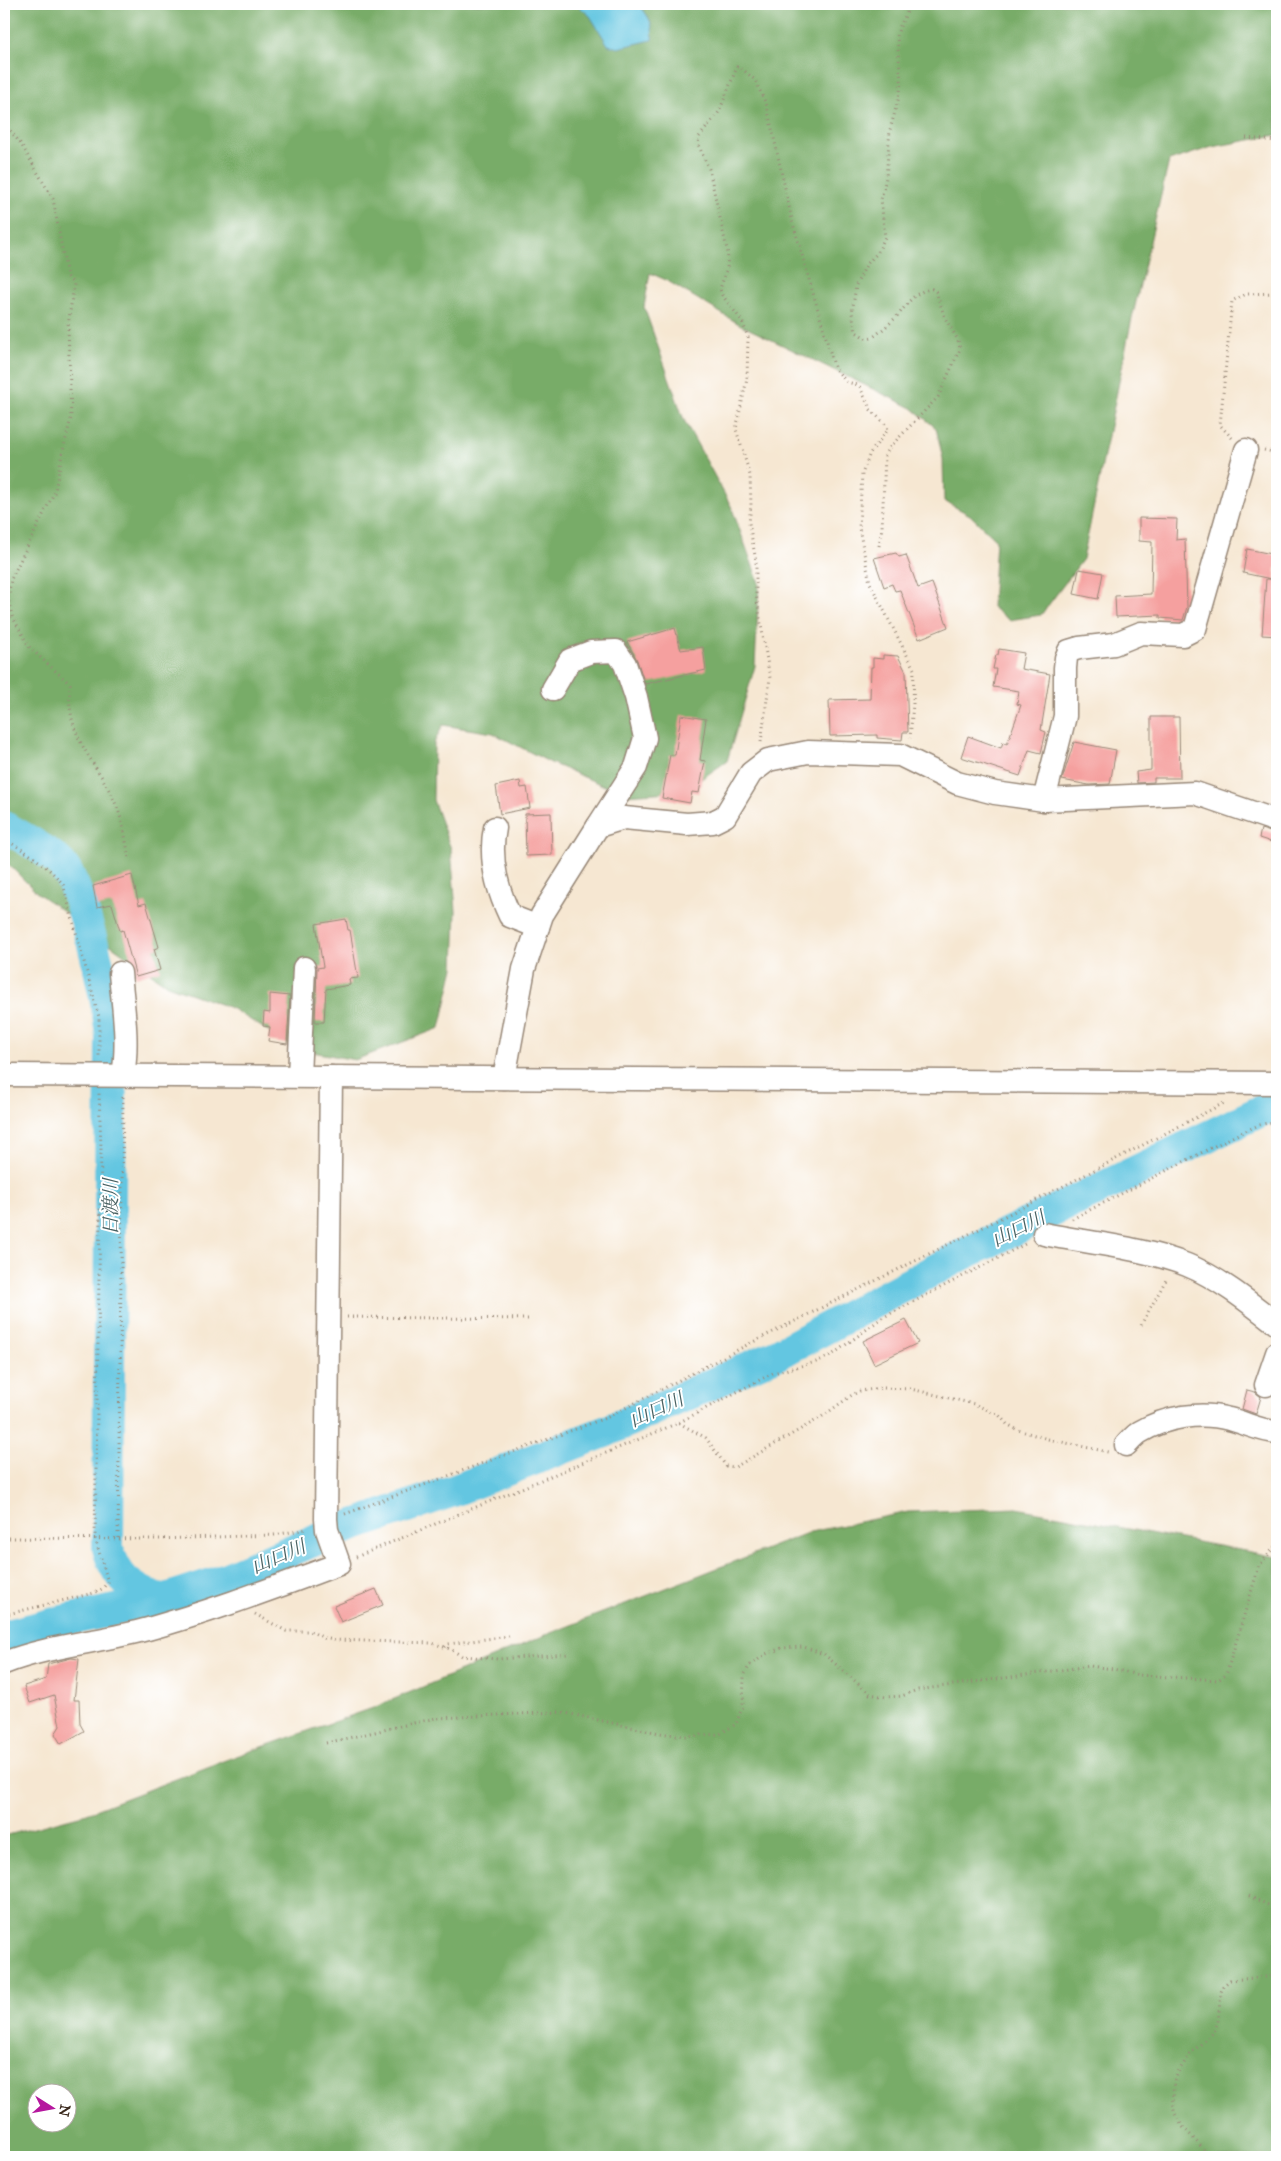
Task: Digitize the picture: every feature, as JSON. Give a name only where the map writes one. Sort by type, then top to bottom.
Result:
[{"type":"street","points":[[1044,800],[1065,716],[1065,668],[1069,651],[1114,644],[1141,633],[1183,635],[1194,629],[1246,450]]},
{"type":"street","points":[[504,1078],[524,969],[542,915],[636,767],[645,738],[625,664],[616,651],[591,652],[570,660],[553,689]]},
{"type":"street","points":[[598,826],[624,818],[687,824],[713,822],[725,816],[750,773],[768,760],[808,752],[900,755],[957,783],[995,793],[1044,800],[1195,793],[1277,822]]},
{"type":"street","points":[[495,828],[491,846],[500,895],[510,916],[538,927]]},
{"type":"street","points":[[299,1076],[304,968]]},
{"type":"street","points":[[110,1075],[126,1059],[126,1037],[120,973]]},
{"type":"street","points":[[4,1075],[1277,1083]]},
{"type":"street","points":[[4,1663],[42,1650],[146,1630],[237,1601],[338,1562],[327,1525],[330,1077]]},
{"type":"street","points":[[1044,1234],[1156,1256],[1176,1262],[1206,1274],[1277,1324]]},
{"type":"street","points":[[1266,1385],[1277,1353]]},
{"type":"street","points":[[1126,1445],[1139,1432],[1165,1421],[1207,1414],[1230,1419],[1261,1431],[1277,1432]]},
{"type":"path","points":[[879,546],[882,528],[885,456],[888,449],[924,414],[938,397],[960,349],[958,340],[945,318],[936,292],[932,288],[913,296],[900,313],[872,338],[867,339],[856,332],[852,313],[859,276],[878,252],[885,237],[881,199],[886,178],[890,130],[900,93],[901,80],[896,37],[911,4]]},
{"type":"path","points":[[758,768],[770,678],[756,594],[756,561],[748,523],[751,505],[750,475],[736,429],[747,379],[748,337],[742,322],[722,295],[720,289],[727,268],[728,254],[709,169],[698,144],[699,137],[719,112],[737,67],[740,67],[755,80],[766,106],[792,220],[835,369],[847,382],[860,387],[870,409],[887,426],[888,430],[870,453],[862,474],[859,528],[870,583],[914,669],[908,759]]},
{"type":"path","points":[[4,122],[20,144],[53,199],[67,276],[74,284],[68,326],[71,418],[60,459],[55,491],[11,579],[8,598],[12,616],[30,648],[70,684],[71,719],[77,737],[119,811],[129,858]]},
{"type":"path","points":[[1246,138],[1277,141]]},
{"type":"path","points":[[1277,293],[1246,294],[1232,301],[1220,425],[1224,431],[1246,450],[1267,450],[1277,453]]},
{"type":"path","points":[[4,839],[42,862],[63,884],[100,1017],[110,1075],[116,1538]]},
{"type":"path","points":[[4,1615],[26,1608],[72,1600],[102,1589],[108,1582],[97,1538],[101,1148],[110,1075]]},
{"type":"path","points":[[4,1538],[274,1535],[327,1525],[351,1512],[608,1417],[1228,1101]]},
{"type":"path","points":[[338,1562],[446,1518],[473,1510],[679,1423],[773,1373],[816,1362],[832,1355],[882,1318],[1236,1135],[1259,1125],[1277,1121]]},
{"type":"path","points":[[1142,1325],[1176,1262]]},
{"type":"path","points":[[329,1317],[532,1319]]},
{"type":"path","points":[[679,1423],[706,1438],[726,1466],[735,1467],[820,1418],[852,1395],[870,1389],[896,1388],[911,1389],[974,1404],[999,1415],[1007,1424],[1018,1430],[1048,1439],[1109,1452],[1119,1450],[1126,1445]]},
{"type":"path","points":[[326,1743],[436,1718],[561,1712],[668,1734],[685,1736],[720,1734],[736,1724],[743,1706],[744,1676],[749,1666],[766,1654],[782,1648],[804,1647],[824,1654],[870,1694],[886,1697],[902,1696],[917,1690],[1090,1666],[1139,1675],[1218,1680],[1226,1675],[1259,1566],[1277,1544]]},
{"type":"path","points":[[237,1601],[262,1619],[286,1631],[310,1631],[324,1638],[334,1640],[432,1643],[462,1656],[498,1659],[569,1654]]},
{"type":"path","points":[[444,1647],[448,1644],[509,1636]]},
{"type":"path","points":[[1249,1896],[1277,1910]]},
{"type":"path","points":[[1211,2157],[1182,2126],[1174,2112],[1173,2087],[1178,2072],[1191,2053],[1214,2032],[1218,2022],[1223,1986],[1230,1980],[1277,1976]]},
{"type":"green space","points":[[4,4],[1277,4],[1277,135],[1212,147],[1169,161],[1131,323],[1083,559],[1041,615],[1009,620],[992,607],[996,540],[970,515],[944,501],[943,459],[936,428],[912,408],[739,324],[666,280],[650,273],[644,307],[684,420],[731,506],[759,583],[755,666],[727,761],[684,791],[626,795],[551,763],[493,733],[443,725],[434,743],[433,800],[451,849],[456,911],[454,968],[440,1028],[355,1060],[297,1049],[231,1008],[167,985],[36,892],[4,860]]},
{"type":"green space","points":[[1017,1508],[1277,1557],[1277,2157],[4,2157],[4,1836],[79,1816],[231,1758],[373,1708],[543,1636],[810,1532],[908,1512]]},
{"type":"water","points":[[576,4],[638,4],[650,20],[652,40],[618,48],[608,45],[590,16]]},
{"type":"building","points":[[1139,518],[1177,519],[1176,540],[1185,539],[1187,607],[1183,620],[1160,618],[1160,615],[1116,617],[1115,596],[1151,594],[1152,542],[1139,541]]},
{"type":"building","points":[[1247,549],[1277,555],[1275,579],[1277,579],[1277,636],[1262,635],[1266,579],[1271,579],[1243,573]]},
{"type":"building","points":[[896,553],[899,557],[906,555],[918,588],[932,583],[948,627],[919,639],[900,590],[895,591],[892,584],[884,587],[874,558]]},
{"type":"building","points":[[1079,569],[1103,573],[1098,599],[1074,594]]},
{"type":"building","points":[[675,628],[681,650],[703,647],[706,670],[645,684],[637,660],[627,642]]},
{"type":"building","points":[[999,649],[1024,653],[1021,669],[1050,674],[1041,730],[1046,732],[1041,753],[1029,750],[1020,776],[961,757],[968,736],[1001,748],[1003,742],[1007,744],[1021,705],[1017,704],[1019,691],[993,687],[996,669],[993,669]]},
{"type":"building","points":[[883,655],[898,656],[906,672],[908,732],[903,732],[902,740],[877,738],[877,735],[830,736],[829,700],[870,699],[873,658],[883,659]]},
{"type":"building","points":[[681,715],[706,719],[700,760],[705,761],[699,793],[692,792],[690,803],[662,798],[670,755],[675,755]]},
{"type":"building","points":[[1151,717],[1179,717],[1180,778],[1154,778],[1154,782],[1137,783],[1136,772],[1151,770]]},
{"type":"building","points":[[1074,742],[1116,750],[1110,784],[1089,785],[1062,780]]},
{"type":"building","points":[[520,781],[521,788],[527,787],[530,808],[500,814],[496,786]]},
{"type":"building","points":[[551,813],[552,855],[526,856],[525,814]]},
{"type":"building","points":[[1261,829],[1277,834],[1277,844],[1259,838]]},
{"type":"building","points":[[132,875],[139,905],[146,903],[159,947],[154,949],[160,970],[136,977],[123,930],[120,931],[112,904],[97,907],[93,886]]},
{"type":"building","points":[[346,919],[348,930],[350,930],[358,978],[349,979],[350,985],[326,989],[324,1022],[315,1022],[317,968],[323,967],[316,924]]},
{"type":"building","points":[[270,994],[290,996],[287,1044],[268,1041],[270,1027],[263,1026],[264,1012],[270,1013]]},
{"type":"building","points":[[906,1320],[918,1343],[874,1364],[863,1341]]},
{"type":"building","points":[[1247,1390],[1255,1392],[1261,1397],[1256,1414],[1242,1409]]},
{"type":"building","points":[[376,1589],[383,1605],[341,1622],[334,1606]]},
{"type":"building","points":[[71,1658],[79,1659],[74,1700],[79,1700],[80,1724],[84,1731],[61,1744],[55,1734],[60,1726],[54,1695],[30,1703],[24,1686],[46,1679],[48,1664]]},
{"type":"waterway","name":"日渡川","points":[[4,827],[46,852],[59,862],[68,874],[85,917],[100,972],[111,1036],[108,1548],[116,1568],[126,1582],[160,1601]]},
{"type":"waterway","name":"山口川","points":[[4,1636],[67,1620],[160,1601],[215,1583],[334,1532],[453,1491],[607,1431],[778,1354],[964,1254],[1263,1110],[1277,1107]]}]
